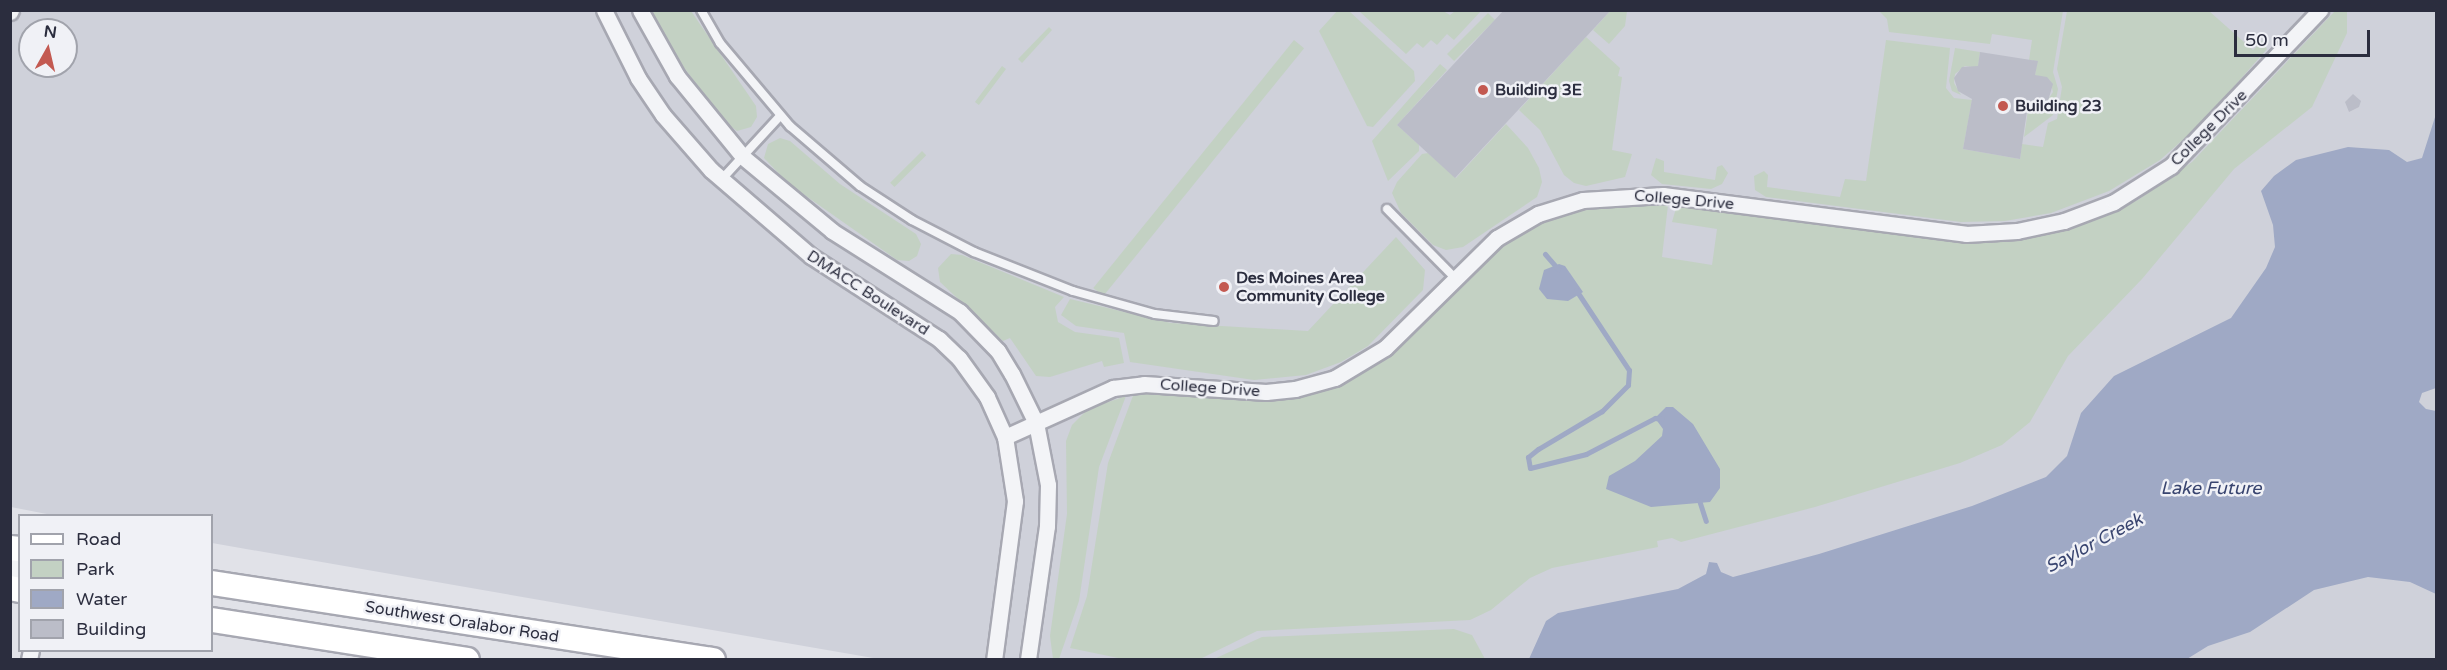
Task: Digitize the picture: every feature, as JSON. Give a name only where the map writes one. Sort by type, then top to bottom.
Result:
[{"type":"main road","name":"Southwest Oralabor Road","points":[[213,583],[713,660]]},
{"type":"main road","points":[[213,620],[467,660]]},
{"type":"street","name":"DMACC Boulevard","points":[[604,10],[638,78],[663,115],[721,180],[810,256],[939,339],[975,378],[1005,437],[1013,473],[1014,526],[994,660]]},
{"type":"street","name":"DMACC Boulevard","points":[[640,10],[687,91],[743,157],[832,231],[960,312],[998,351],[1025,395],[1036,423],[1047,470],[1048,512],[1028,660]]},
{"type":"street","name":"College Drive","points":[[1005,437],[1113,388],[1144,384],[1266,392],[1323,383],[1361,365],[1385,348],[1484,248],[1526,220],[1561,206],[1614,195],[1663,195],[1966,234],[2017,231],[2064,221],[2114,202],[2171,166],[2320,10]]},
{"type":"street","points":[[10,577],[15,548]]},
{"type":"lane","points":[[701,10],[720,43],[780,116],[860,186],[932,232],[1042,280],[1121,306],[1214,321]]},
{"type":"lane","points":[[721,180],[780,116]]},
{"type":"lane","points":[[1387,209],[1454,277]]},
{"type":"shaded area","name":"Des Moines Area Community College","points":[[10,11],[2436,11],[2436,659],[879,659],[213,543],[213,514],[47,514],[11,507]]},
{"type":"green space","points":[[1338,10],[1349,11],[1414,71],[1415,81],[1373,127],[1367,126],[1319,31]]},
{"type":"green space","points":[[1611,10],[1627,11],[1625,26],[1609,44],[1593,30]]},
{"type":"green space","points":[[651,11],[691,11],[756,106],[757,117],[751,127],[737,131],[725,122],[682,65]]},
{"type":"green space","points":[[1359,11],[1443,11],[1450,15],[1455,11],[1481,11],[1454,40],[1447,34],[1437,45],[1431,40],[1423,48],[1417,43],[1406,54]]},
{"type":"green space","points":[[1879,11],[2063,11],[2053,72],[2058,89],[2053,115],[2024,137],[2028,110],[2045,104],[2053,92],[2050,80],[2035,75],[2037,61],[2029,60],[2032,40],[1992,34],[1990,44],[1889,32],[1887,19]]},
{"type":"green space","points":[[2067,11],[2209,11],[2253,50],[2262,41],[2267,49],[2203,122],[2160,160],[2109,191],[2051,213],[2005,221],[1961,222],[1766,197],[1755,190],[1754,176],[1764,171],[1768,175],[1767,187],[1840,197],[1845,179],[1866,181],[1886,40],[1950,48],[1946,88],[1954,98],[1972,100],[1963,149],[2020,159],[2022,144],[2043,147],[2048,123],[2057,119],[2062,87],[2057,69]]},
{"type":"green space","points":[[2335,11],[2347,11],[2347,33],[2312,107],[2234,169],[2142,279],[2068,356],[2030,422],[2002,445],[1960,463],[1815,507],[1681,542],[1672,538],[1657,541],[1658,547],[1552,568],[1530,578],[1491,610],[1470,620],[1257,631],[1200,659],[1123,659],[1070,648],[1087,596],[1108,463],[1134,393],[1256,400],[1302,395],[1337,384],[1399,345],[1496,246],[1541,220],[1591,206],[1668,205],[1662,257],[1712,265],[1717,229],[1672,222],[1677,205],[1970,244],[2020,240],[2073,228],[2138,200],[2192,162]]},
{"type":"green space","points":[[1488,13],[1495,20],[1454,61],[1447,54]]},
{"type":"green space","points":[[1049,27],[1052,30],[1022,63],[1018,59]]},
{"type":"green space","points":[[1586,37],[1620,68],[1618,76],[1622,77],[1612,150],[1632,154],[1625,177],[1586,186],[1574,183],[1564,175],[1540,130],[1519,110]]},
{"type":"green space","points":[[1294,40],[1304,48],[1103,296],[1093,288]]},
{"type":"green space","points":[[1955,48],[1980,52],[1978,68],[1965,66],[1955,74],[1954,83],[1961,95],[1952,91],[1949,81]]},
{"type":"green space","points":[[1440,64],[1447,70],[1397,125],[1419,145],[1419,151],[1388,181],[1372,141]]},
{"type":"green space","points":[[1002,66],[1006,69],[979,105],[975,102]]},
{"type":"green space","points":[[1506,124],[1528,148],[1539,168],[1542,182],[1537,197],[1463,247],[1446,250],[1433,245],[1401,213],[1392,193],[1397,182],[1422,154],[1428,153],[1456,178]]},
{"type":"green space","points":[[780,138],[790,141],[840,184],[916,234],[921,244],[917,256],[909,261],[897,260],[789,184],[764,158],[768,144]]},
{"type":"green space","points":[[922,151],[926,155],[894,187],[890,183]]},
{"type":"green space","points":[[1656,158],[1664,161],[1664,172],[1715,180],[1717,167],[1722,165],[1728,173],[1722,184],[1711,189],[1662,184],[1651,175]]},
{"type":"green space","points":[[1396,237],[1425,270],[1423,290],[1368,346],[1341,362],[1306,375],[1254,380],[1130,362],[1124,333],[1076,326],[1061,315],[1070,299],[1171,323],[1308,331]]},
{"type":"green space","points":[[951,254],[962,255],[1064,297],[1055,307],[1058,322],[1075,332],[1119,338],[1124,363],[1104,367],[1102,361],[1050,377],[1036,376],[1010,338],[1003,341],[940,282],[938,268]]},
{"type":"green space","points":[[1126,396],[1099,467],[1079,601],[1059,659],[1053,659],[1050,636],[1067,514],[1066,441],[1072,425],[1088,409]]},
{"type":"green space","points":[[1454,629],[1472,635],[1485,659],[1214,659],[1262,637]]},
{"type":"water","name":"Lake Future","points":[[2436,114],[2436,388],[2422,393],[2419,402],[2426,409],[2436,411],[2436,594],[2410,582],[2368,577],[2314,590],[2250,632],[2208,646],[2187,659],[1529,659],[1546,621],[1558,613],[1678,589],[1706,574],[1709,562],[1717,563],[1721,572],[1733,577],[1819,554],[1972,506],[2046,477],[2067,456],[2081,413],[2114,376],[2231,318],[2266,268],[2275,247],[2273,225],[2261,191],[2274,176],[2296,160],[2348,147],[2389,150],[2407,162],[2422,158]]},
{"type":"water","points":[[1559,264],[1565,266],[1583,292],[1568,301],[1547,299],[1539,289],[1544,270]]},
{"type":"water","points":[[1666,407],[1673,407],[1693,424],[1720,469],[1720,488],[1710,502],[1651,507],[1606,489],[1609,476],[1635,461],[1662,436],[1663,429],[1655,418]]},
{"type":"building","name":"Building 3E","points":[[1504,10],[1611,10],[1455,178],[1397,125]]},
{"type":"building","name":"Building 23","points":[[1980,52],[2038,61],[2035,75],[2047,77],[2053,84],[2048,101],[2027,111],[2020,159],[1963,149],[1972,99],[1958,91],[1954,78],[1962,67],[1978,66]]},
{"type":"building","points":[[2353,94],[2361,101],[2359,107],[2349,112],[2345,102]]},
{"type":"waterway","points":[[1545,254],[1558,269]]},
{"type":"waterway","points":[[1576,290],[1629,370],[1628,385],[1602,411],[1528,457],[1530,468],[1586,454],[1655,418],[1662,419]]},
{"type":"waterway","points":[[1699,500],[1706,521]]},
{"type":"place","name":"Building 3E","points":[[1483,90]]},
{"type":"place","name":"Building 23","points":[[2003,106]]},
{"type":"place","name":"Des Moines Area Community College","points":[[1224,287]]},
{"type":"water label","name":"Saylor Creek","points":[[2094,543]]}]
